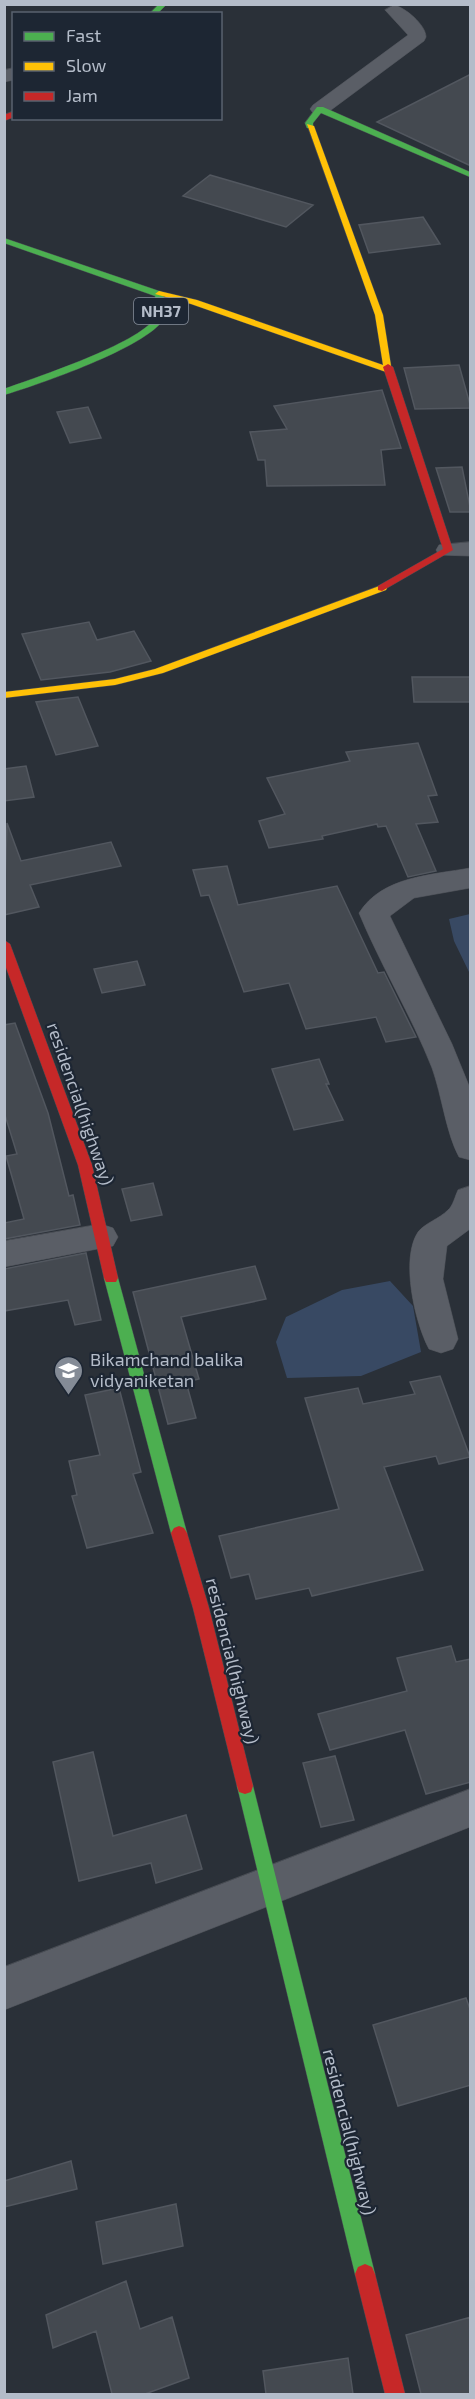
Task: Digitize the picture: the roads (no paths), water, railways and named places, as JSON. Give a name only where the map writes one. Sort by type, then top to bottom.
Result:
[{"type":"main road","points":[[4,695],[115,682],[159,671],[377,591],[459,550],[389,369],[379,315],[309,123],[320,109],[471,175]]},
{"type":"main road","name":"NH37","points":[[4,240],[159,294],[162,316],[157,324],[144,334],[4,392]]},
{"type":"main road","points":[[159,294],[194,302],[389,369]]},
{"type":"main road","name":"residencial(highway)","points":[[4,945],[85,1165],[159,1466],[201,1608],[395,2394]]},
{"type":"street","points":[[320,109],[417,37],[417,32],[394,10]]},
{"type":"street","points":[[471,878],[406,889],[374,913],[390,954],[422,1012],[455,1089],[471,1148]]},
{"type":"street","points":[[441,1339],[426,1279],[431,1240],[463,1217],[471,1199]]},
{"type":"street","points":[[4,1254],[101,1237]]},
{"type":"street","points":[[4,1989],[471,1808]]},
{"type":"water","points":[[470,914],[470,974],[454,941],[449,919]]},
{"type":"water","points":[[390,1281],[413,1306],[421,1352],[361,1376],[287,1378],[276,1342],[286,1317],[342,1290]]},
{"type":"place","name":"Bikamchand balika vidyaniketan","points":[[69,1396]]}]
